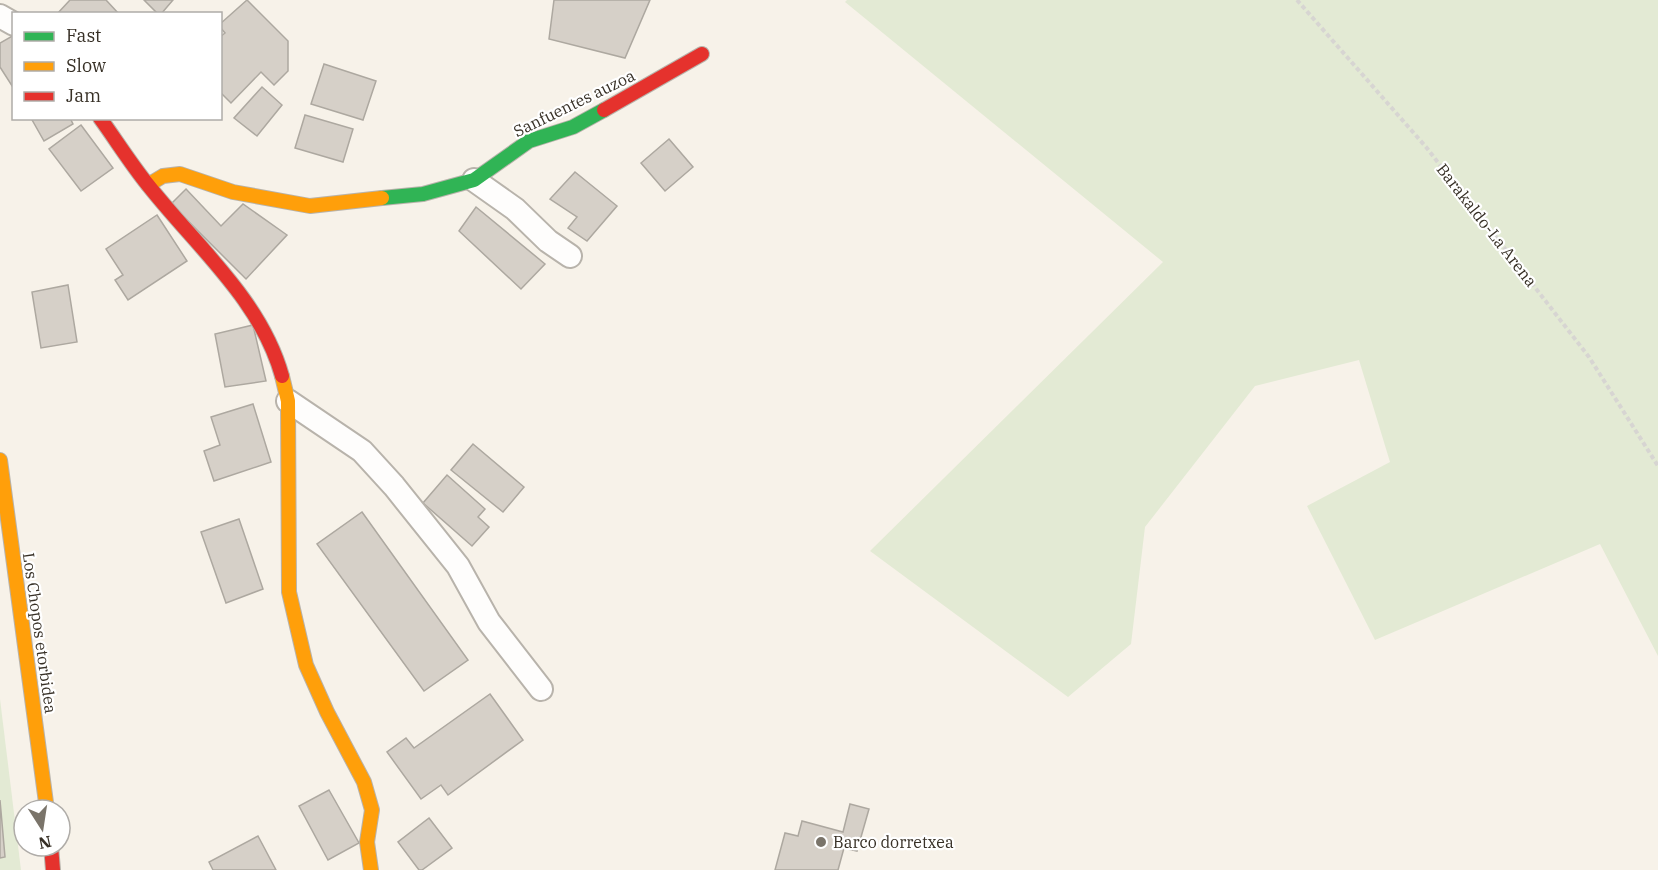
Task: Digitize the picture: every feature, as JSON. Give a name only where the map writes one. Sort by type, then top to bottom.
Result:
[{"type":"street","name":"Sanfuentes auzoa","points":[[148,185],[163,176],[180,174],[233,192],[310,206],[423,194],[474,180],[529,141],[573,127],[702,54]]},
{"type":"street","points":[[101,120],[148,185],[248,304],[264,330],[278,363],[288,401],[289,592],[306,665],[327,712],[364,782],[372,810],[367,842],[371,870]]},
{"type":"street","points":[[474,180],[515,209],[548,242],[570,256]]},
{"type":"street","points":[[288,401],[362,452],[394,486],[458,566],[489,622],[542,689]]},
{"type":"street","name":"Los Chopos etorbidea","points":[[0,459],[45,798]]},
{"type":"path","name":"Barakaldo-La Arena","points":[[1297,0],[1448,174],[1589,357],[1658,466]]},
{"type":"green space","points":[[847,0],[1658,0],[1658,656],[1600,544],[1375,640],[1307,506],[1390,462],[1359,360],[1255,386],[1145,527],[1131,644],[1068,697],[870,551],[1163,262],[845,2]]},
{"type":"green space","points":[[0,699],[12,798],[12,858],[20,858],[21,870],[0,870]]},
{"type":"building","points":[[70,0],[106,0],[117,12],[59,12]]},
{"type":"building","points":[[144,0],[173,0],[163,12],[156,12]]},
{"type":"building","points":[[247,0],[288,41],[288,71],[274,85],[261,72],[231,103],[222,94],[222,35],[225,33],[222,29],[222,22]]},
{"type":"building","points":[[554,0],[650,0],[625,58],[549,39]]},
{"type":"building","points":[[12,36],[12,86],[0,67],[0,43]]},
{"type":"building","points":[[324,64],[376,81],[363,120],[311,104]]},
{"type":"building","points":[[262,87],[282,105],[257,136],[234,118]]},
{"type":"building","points":[[305,115],[353,129],[343,162],[295,148]]},
{"type":"building","points":[[32,120],[71,120],[73,124],[44,141]]},
{"type":"building","points":[[81,125],[113,168],[81,191],[49,149]]},
{"type":"building","points":[[669,139],[693,167],[665,191],[641,163]]},
{"type":"building","points":[[575,172],[617,206],[587,241],[568,228],[577,217],[550,199]]},
{"type":"building","points":[[186,189],[221,226],[243,204],[287,235],[246,279],[171,204]]},
{"type":"building","points":[[476,207],[545,264],[521,289],[459,231]]},
{"type":"building","points":[[157,215],[187,261],[128,300],[115,280],[123,275],[106,249]]},
{"type":"building","points":[[68,285],[77,342],[41,348],[32,292]]},
{"type":"building","points":[[253,325],[266,381],[225,387],[215,334]]},
{"type":"building","points":[[253,404],[271,462],[214,481],[204,451],[220,445],[211,417]]},
{"type":"building","points":[[473,444],[524,487],[503,512],[451,470]]},
{"type":"building","points":[[447,475],[485,509],[478,517],[489,527],[472,546],[423,503]]},
{"type":"building","points":[[362,512],[468,660],[424,691],[317,544]]},
{"type":"building","points":[[239,519],[263,589],[226,603],[201,532]]},
{"type":"building","points":[[490,694],[523,740],[448,795],[441,785],[421,799],[387,752],[406,738],[414,748]]},
{"type":"building","points":[[329,790],[359,843],[328,860],[299,806]]},
{"type":"building","points":[[0,800],[5,857],[0,858]]},
{"type":"building","name":"Barco dorretxea","points":[[850,804],[869,809],[857,851],[844,848],[838,870],[775,870],[785,833],[798,836],[802,821],[843,832]]},
{"type":"building","points":[[429,818],[452,848],[419,870],[398,842]]},
{"type":"building","points":[[258,836],[276,870],[213,870],[209,862]]},
{"type":"traffic: fast","points":[[382,198],[423,194],[474,180],[529,141],[573,127],[604,110]]},
{"type":"traffic: slow","points":[[148,185],[163,176],[180,174],[233,192],[310,206],[382,198]]},
{"type":"traffic: slow","points":[[282,376],[288,401],[289,592],[306,665],[327,712],[364,782],[372,810],[367,842],[371,870]]},
{"type":"traffic: slow","points":[[0,460],[45,798]]},
{"type":"traffic: jam","points":[[604,110],[702,54]]},
{"type":"traffic: jam","points":[[101,120],[148,185],[243,298],[272,348],[282,376]]},
{"type":"traffic: jam","points":[[52,858],[53,870]]},
{"type":"place","name":"Barco dorretxea","points":[[821,842]]}]
